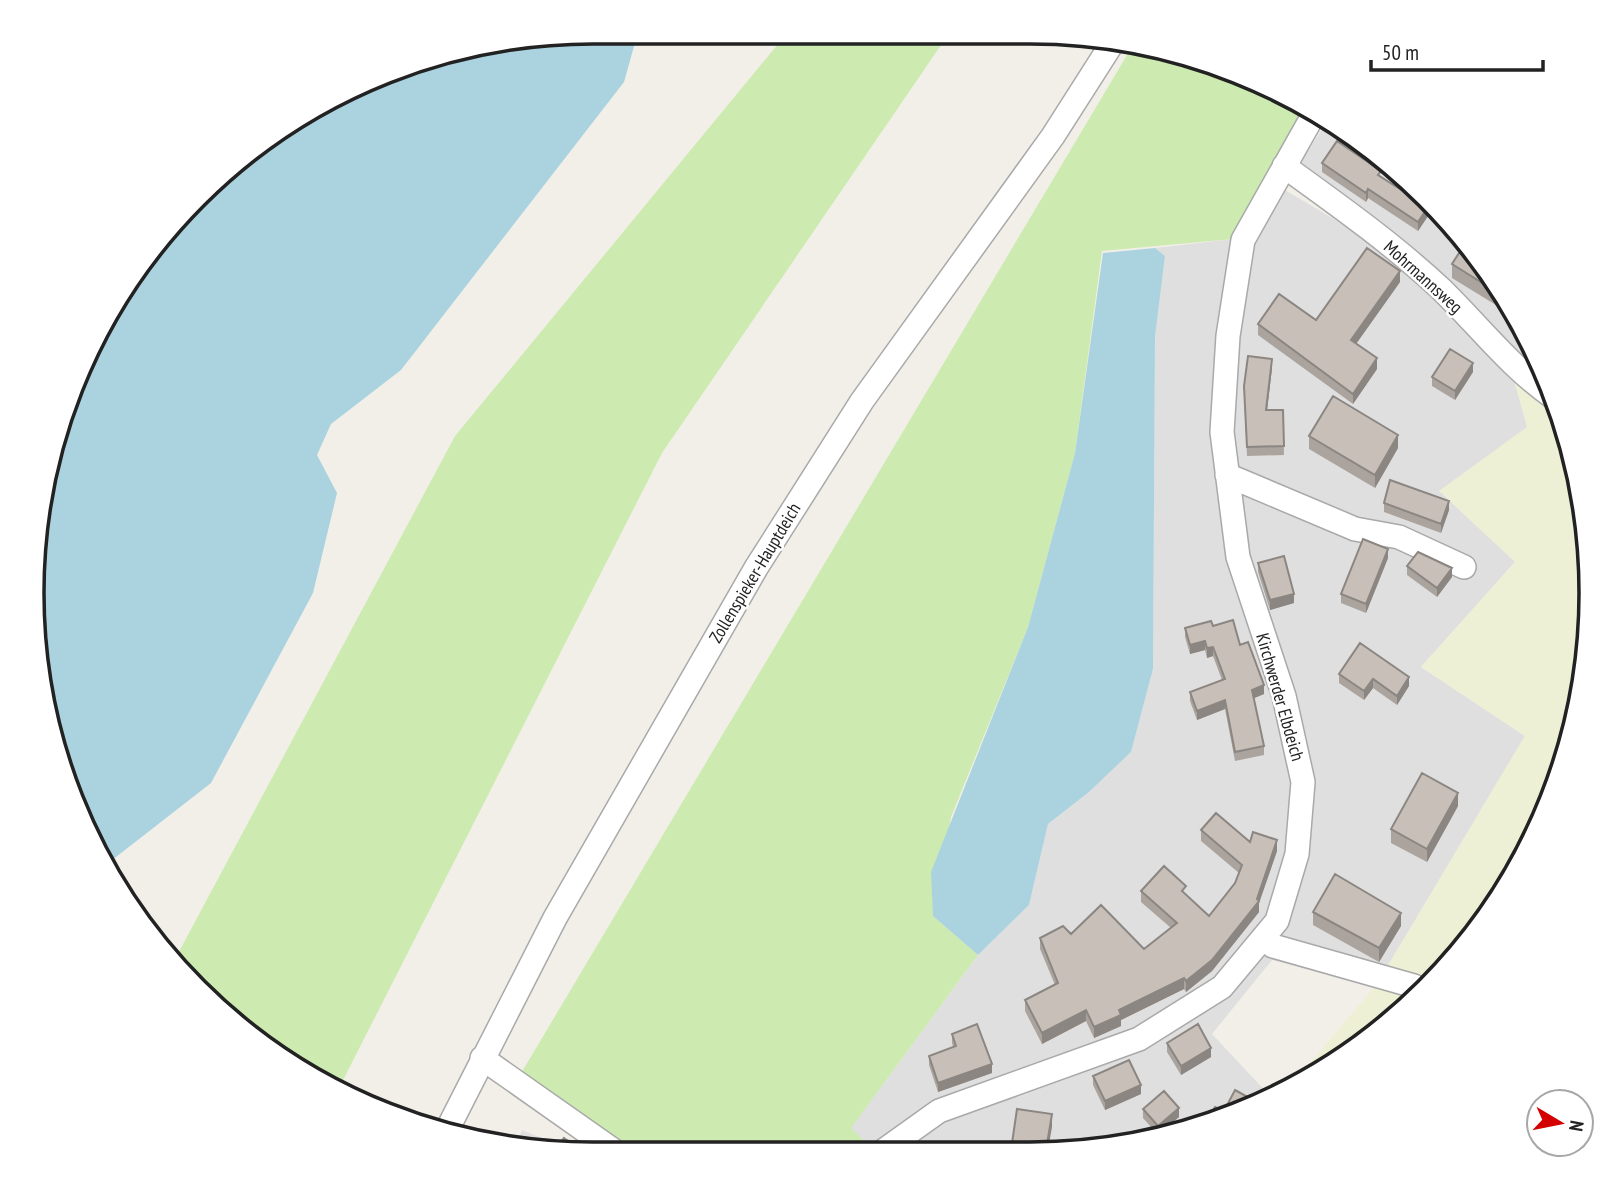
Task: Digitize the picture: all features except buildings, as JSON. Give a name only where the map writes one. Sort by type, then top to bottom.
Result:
[{"type":"street","name":"Zollenspieker-Hauptdeich","points":[[450,1124],[555,918],[756,568],[862,401],[1053,136],[1108,49]]},
{"type":"street","name":"Kirchwerder Elbdeich","points":[[896,1142],[939,1111],[1139,1038],[1222,987],[1277,921],[1297,854],[1303,782],[1284,696],[1238,557],[1222,432],[1228,336],[1243,240],[1310,120]]},
{"type":"street","name":"Mohrmannsweg","points":[[1284,166],[1355,217],[1440,288],[1527,379],[1539,387]]},
{"type":"street","points":[[1227,475],[1355,529],[1399,537],[1464,567]]},
{"type":"street","points":[[1263,938],[1273,946],[1413,986]]},
{"type":"street","points":[[482,1058],[601,1142]]},
{"type":"shaded area","points":[[1323,128],[1392,180],[1443,231],[1487,288],[1523,350],[1528,361],[1525,366],[1297,168]]},
{"type":"shaded area","points":[[1266,179],[1344,225],[1430,292],[1514,380],[1528,427],[1515,562],[1421,667],[1525,736],[1377,984],[1272,960],[1212,1034],[1264,1090],[1172,1124],[1102,1138],[1030,1142],[864,1142],[850,1129],[978,955],[1029,905],[1048,824],[1089,792],[1131,752],[1153,669],[1155,337],[1165,256],[1155,248],[1233,239]]},
{"type":"shaded area","points":[[522,1130],[547,1140],[521,1138],[519,1138]]},
{"type":"green space","points":[[778,44],[942,44],[662,453],[342,1082],[288,1050],[259,1029],[231,1006],[178,953],[455,436]]},
{"type":"green space","points":[[1129,53],[1207,73],[1273,100],[1302,115],[1233,239],[1102,251],[1075,453],[1028,627],[951,817],[933,916],[978,955],[851,1128],[865,1142],[614,1142],[520,1075]]},
{"type":"green space","points":[[1527,360],[1561,451],[1575,521],[1578,629],[1575,665],[1561,735],[1523,836],[1506,868],[1466,927],[1443,955],[1392,1006],[1335,1050],[1304,1069],[1377,984],[1525,736],[1421,667],[1515,562],[1439,491],[1527,427],[1514,380]]},
{"type":"water","points":[[635,44],[624,82],[401,370],[331,424],[317,455],[337,493],[313,593],[211,783],[113,860],[73,770],[54,700],[45,629],[48,521],[62,451],[73,416],[100,350],[117,318],[157,259],[180,231],[231,180],[288,136],[350,100],[416,73],[486,54],[557,45]]},
{"type":"water","points":[[1155,248],[1165,256],[1155,337],[1153,669],[1131,752],[1089,792],[1048,824],[1029,905],[978,955],[933,916],[931,872],[1028,627],[1075,453],[1103,253]]}]
